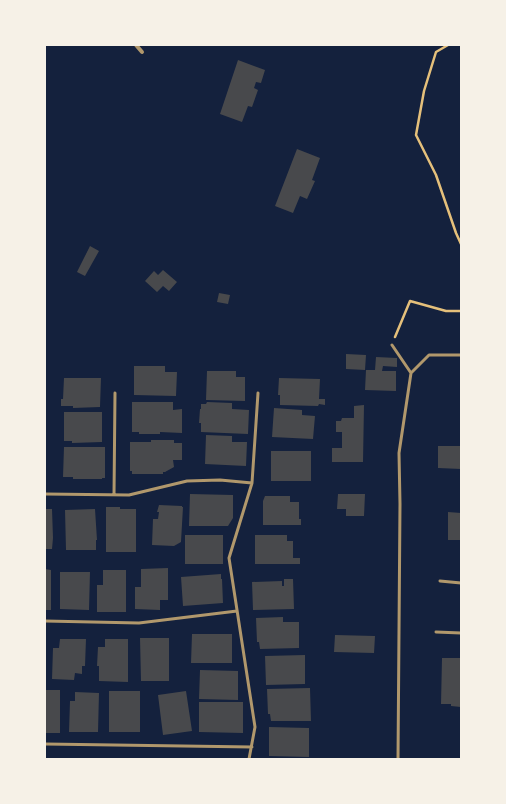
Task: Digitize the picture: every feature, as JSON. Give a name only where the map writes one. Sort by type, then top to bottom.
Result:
[{"type":"street","points":[[136,45],[142,52]]},
{"type":"lane","points":[[392,345],[412,373]]},
{"type":"lane","points":[[398,759],[399,453],[412,373],[429,355],[461,355]]},
{"type":"lane","points":[[249,759],[255,727],[229,558],[252,483],[258,393]]},
{"type":"lane","points":[[114,495],[116,394]]},
{"type":"lane","points":[[45,494],[129,495],[187,481],[220,480],[252,483]]},
{"type":"lane","points":[[440,581],[461,583]]},
{"type":"lane","points":[[45,621],[139,623],[237,611]]},
{"type":"lane","points":[[436,632],[461,633]]},
{"type":"lane","points":[[45,744],[252,746]]},
{"type":"path","points":[[448,45],[436,52],[424,91],[416,135],[436,175],[461,244]]},
{"type":"path","points":[[392,345],[410,301],[446,311],[461,311]]},
{"type":"building","points":[[238,60],[265,70],[261,83],[256,82],[254,88],[258,90],[252,107],[248,106],[242,122],[220,114]]},
{"type":"building","points":[[297,149],[320,158],[312,180],[315,181],[307,199],[300,196],[293,213],[275,206]]},
{"type":"building","points":[[90,246],[99,251],[85,276],[77,272]]},
{"type":"building","points":[[163,270],[177,282],[169,291],[163,286],[157,292],[145,281],[154,271],[158,275]]},
{"type":"building","points":[[219,293],[230,295],[228,304],[217,302]]},
{"type":"building","points":[[346,354],[366,355],[365,370],[346,369]]},
{"type":"building","points":[[376,357],[397,358],[397,367],[383,366],[382,371],[396,371],[396,391],[365,390],[366,370],[375,370]]},
{"type":"building","points":[[134,366],[165,366],[165,372],[177,372],[176,396],[134,395]]},
{"type":"building","points":[[207,371],[236,371],[236,377],[245,377],[245,401],[206,400]]},
{"type":"building","points":[[64,378],[101,378],[100,407],[73,408],[73,406],[61,406],[61,399],[63,399]]},
{"type":"building","points":[[279,378],[320,379],[319,399],[325,399],[325,405],[280,405],[280,395],[278,395]]},
{"type":"building","points":[[132,402],[173,402],[173,410],[182,409],[182,433],[160,432],[160,434],[139,434],[139,432],[132,432]]},
{"type":"building","points":[[207,402],[232,403],[232,409],[249,410],[248,434],[201,432],[201,423],[199,423],[201,404],[206,404]]},
{"type":"building","points":[[364,405],[363,462],[332,462],[332,448],[342,448],[342,432],[336,432],[336,421],[341,421],[342,418],[354,418],[354,406]]},
{"type":"building","points":[[274,408],[302,410],[302,415],[315,416],[313,439],[272,437]]},
{"type":"building","points":[[64,412],[102,412],[102,442],[72,443],[72,441],[64,441]]},
{"type":"building","points":[[206,435],[232,436],[232,442],[247,442],[246,466],[205,464]]},
{"type":"building","points":[[151,440],[174,440],[174,443],[182,443],[182,460],[173,460],[174,467],[163,472],[163,474],[132,474],[132,471],[130,471],[130,442],[151,442]]},
{"type":"building","points":[[438,446],[461,446],[461,469],[438,468]]},
{"type":"building","points":[[64,447],[105,447],[105,478],[73,479],[73,477],[63,477]]},
{"type":"building","points":[[271,451],[311,451],[311,481],[271,481]]},
{"type":"building","points":[[190,494],[233,495],[233,518],[228,526],[189,526]]},
{"type":"building","points":[[338,494],[365,494],[364,516],[346,516],[346,509],[337,509]]},
{"type":"building","points":[[265,496],[290,496],[290,502],[299,502],[299,519],[301,519],[301,525],[263,525],[263,501]]},
{"type":"building","points":[[159,505],[183,507],[181,542],[174,546],[152,545],[153,519],[158,519],[159,512],[157,512]]},
{"type":"building","points":[[106,507],[136,509],[136,552],[106,552]]},
{"type":"building","points":[[45,509],[52,509],[52,549],[45,549]]},
{"type":"building","points":[[95,509],[97,540],[96,550],[66,550],[65,510]]},
{"type":"building","points":[[448,512],[461,513],[461,540],[448,540]]},
{"type":"building","points":[[185,535],[223,535],[223,564],[185,564]]},
{"type":"building","points":[[255,535],[287,535],[287,541],[293,541],[293,558],[300,558],[300,564],[255,564]]},
{"type":"building","points":[[168,568],[168,600],[160,600],[160,610],[135,609],[135,587],[141,587],[141,569]]},
{"type":"building","points":[[45,569],[51,570],[51,610],[45,610]]},
{"type":"building","points":[[103,570],[126,570],[126,612],[97,612],[97,585],[103,585]]},
{"type":"building","points":[[60,572],[90,572],[89,610],[60,609]]},
{"type":"building","points":[[221,574],[223,603],[183,606],[181,577]]},
{"type":"building","points":[[284,579],[293,579],[294,609],[253,610],[252,582],[282,581],[282,586],[284,586]]},
{"type":"building","points":[[283,617],[283,622],[299,622],[299,648],[260,649],[259,642],[257,642],[256,618]]},
{"type":"building","points":[[192,634],[232,634],[232,663],[191,663]]},
{"type":"building","points":[[335,635],[375,636],[374,653],[334,652]]},
{"type":"building","points":[[140,638],[169,638],[169,681],[141,681]]},
{"type":"building","points":[[60,639],[86,639],[85,666],[82,666],[82,674],[75,673],[74,680],[52,679],[53,648],[59,648]]},
{"type":"building","points":[[105,639],[128,639],[128,682],[99,681],[99,666],[97,666],[98,647],[105,647]]},
{"type":"building","points":[[305,655],[305,684],[266,685],[265,656]]},
{"type":"building","points":[[442,658],[461,658],[461,707],[451,706],[451,704],[441,704]]},
{"type":"building","points":[[200,670],[238,671],[238,700],[199,699]]},
{"type":"building","points":[[310,688],[311,721],[271,721],[270,714],[268,714],[267,689]]},
{"type":"building","points":[[45,690],[60,690],[60,733],[45,733]]},
{"type":"building","points":[[109,691],[140,691],[140,732],[109,732]]},
{"type":"building","points":[[186,691],[192,731],[163,735],[158,695]]},
{"type":"building","points":[[75,692],[99,693],[98,732],[69,732],[70,701],[75,701]]},
{"type":"building","points":[[199,702],[243,702],[243,733],[199,732]]},
{"type":"building","points":[[269,727],[309,728],[309,757],[269,756]]}]
